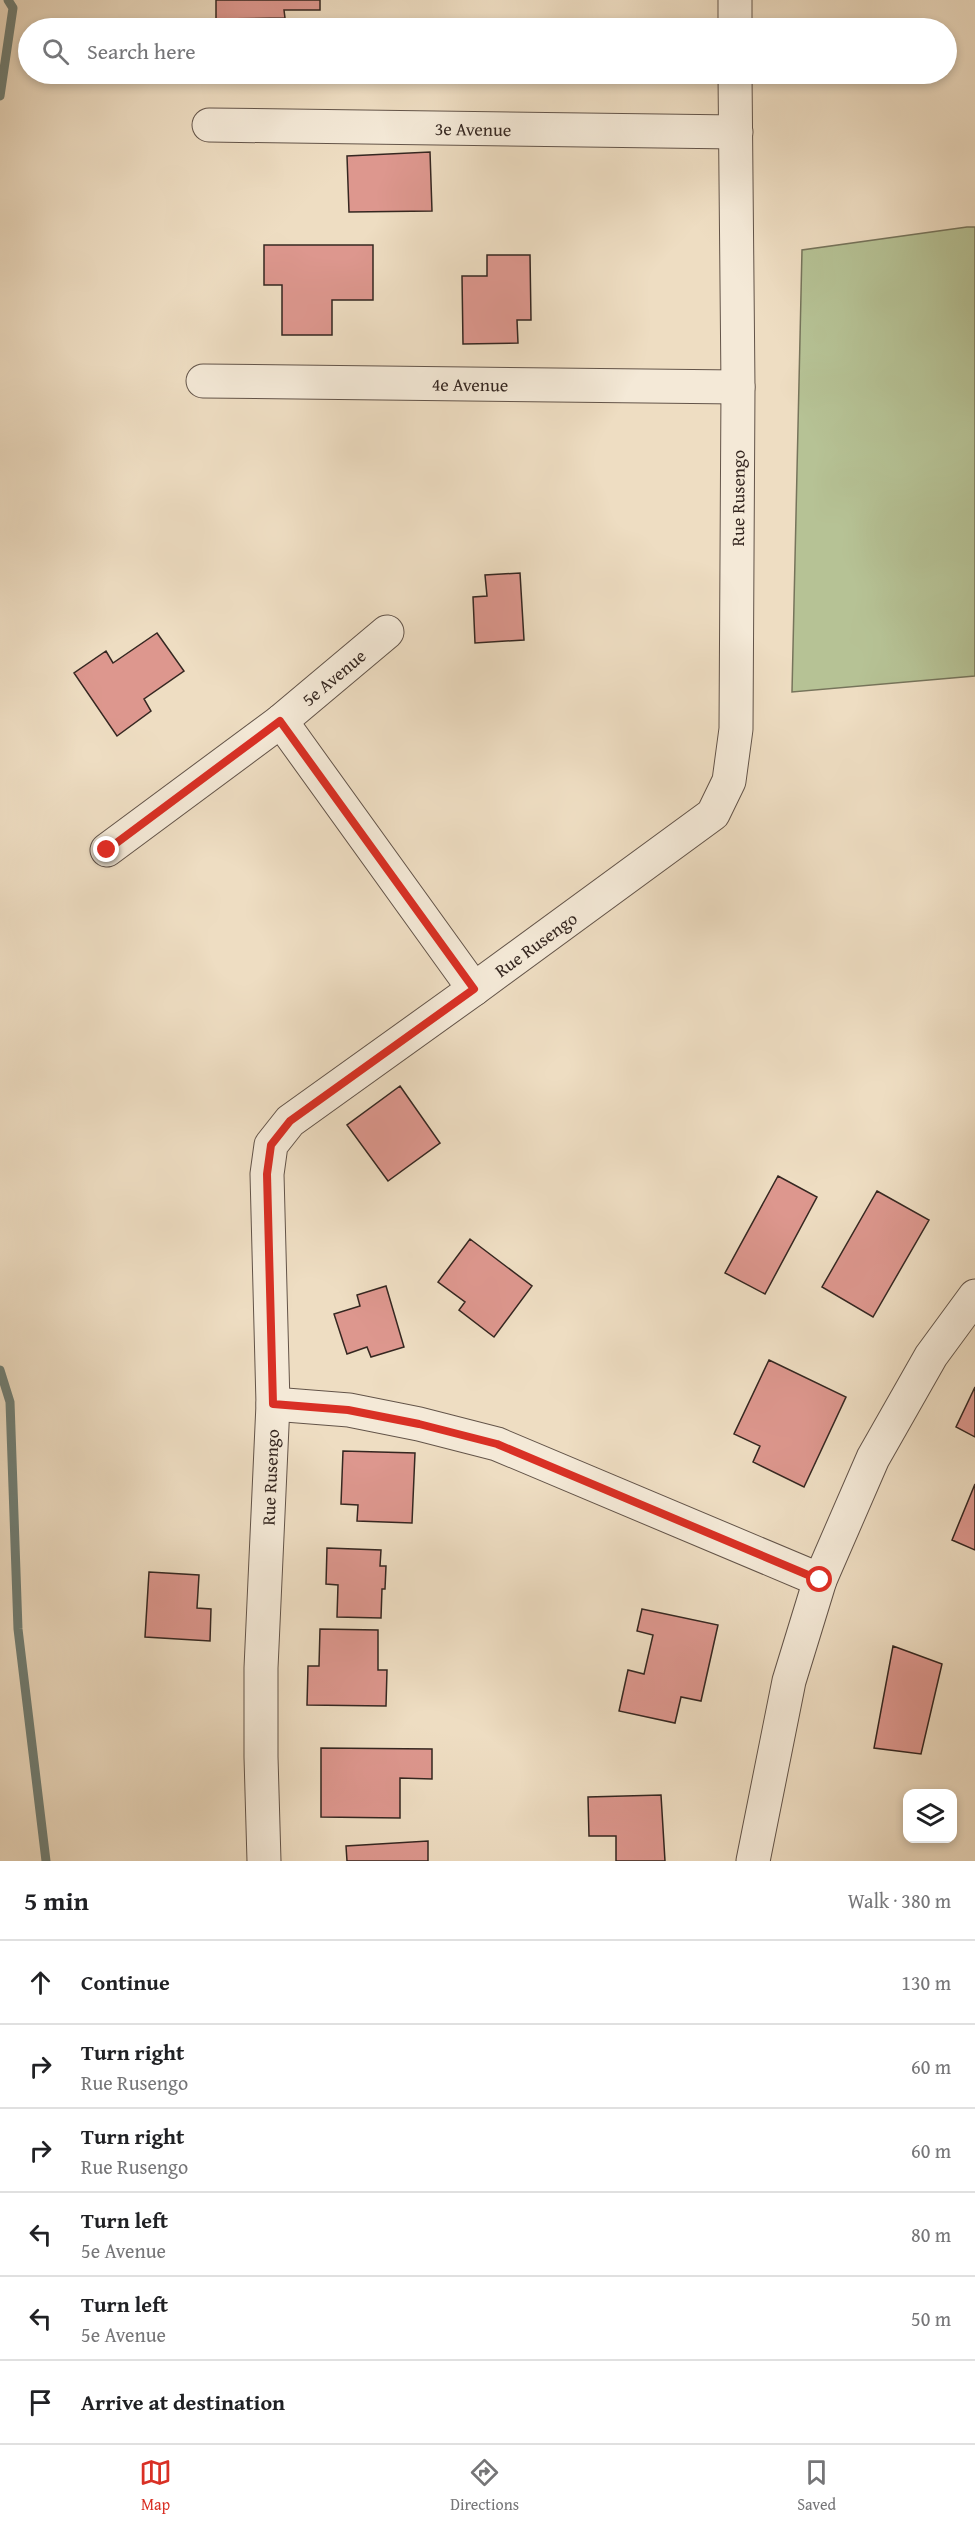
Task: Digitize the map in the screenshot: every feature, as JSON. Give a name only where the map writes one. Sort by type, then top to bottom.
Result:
[{"type":"street","points":[[735,0],[735,18]]},
{"type":"street","name":"Rue Rusengo","points":[[264,1861],[261,1668],[273,1404],[267,1174],[271,1145],[290,1121],[713,814],[729,781],[736,729],[738,387],[735,84]]},
{"type":"street","name":"3e Avenue","points":[[209,125],[736,132]]},
{"type":"street","name":"4e Avenue","points":[[203,381],[738,387]]},
{"type":"street","name":"5e Avenue","points":[[107,850],[280,721],[387,632]]},
{"type":"street","points":[[280,721],[474,989]]},
{"type":"street","points":[[753,1861],[789,1681],[820,1580],[873,1458],[931,1356],[975,1296]]},
{"type":"street","points":[[273,1404],[348,1410],[419,1424],[497,1444],[820,1580]]},
{"type":"green space","points":[[975,227],[975,676],[792,692],[802,250]]},
{"type":"building","points":[[216,0],[320,0],[320,10],[284,10],[285,18],[216,18]]},
{"type":"building","points":[[430,152],[432,211],[349,212],[347,156]]},
{"type":"building","points":[[264,245],[373,245],[373,300],[332,300],[332,335],[282,335],[282,285],[264,285]]},
{"type":"building","points":[[487,255],[530,255],[531,320],[517,320],[518,343],[463,344],[462,276],[487,276]]},
{"type":"building","points":[[520,573],[524,640],[475,643],[473,597],[487,596],[485,575]]},
{"type":"building","points":[[157,633],[184,671],[144,699],[151,711],[117,736],[74,673],[106,651],[113,663]]},
{"type":"building","points":[[400,1086],[440,1143],[388,1181],[347,1125]]},
{"type":"building","points":[[778,1176],[817,1197],[765,1294],[725,1273]]},
{"type":"building","points":[[877,1191],[929,1220],[873,1317],[822,1287]]},
{"type":"building","points":[[470,1239],[532,1286],[494,1337],[459,1310],[465,1302],[438,1282]]},
{"type":"building","points":[[386,1286],[404,1347],[371,1357],[367,1347],[347,1354],[334,1314],[360,1306],[357,1295]]},
{"type":"building","points":[[769,1360],[846,1397],[804,1487],[753,1462],[760,1446],[734,1434]]},
{"type":"building","points":[[975,1387],[975,1437],[956,1427]]},
{"type":"building","points":[[343,1451],[415,1453],[412,1523],[357,1521],[358,1505],[341,1504]]},
{"type":"building","points":[[975,1484],[975,1550],[952,1540]]},
{"type":"building","points":[[327,1548],[381,1550],[380,1566],[386,1566],[381,1618],[337,1617],[338,1585],[326,1584]]},
{"type":"building","points":[[149,1572],[199,1575],[197,1608],[211,1609],[210,1641],[145,1637]]},
{"type":"building","points":[[642,1609],[718,1625],[701,1701],[681,1697],[675,1723],[619,1711],[628,1670],[644,1674],[653,1635],[637,1631]]},
{"type":"building","points":[[320,1629],[378,1630],[378,1670],[387,1670],[386,1706],[307,1705],[308,1666],[319,1666]]},
{"type":"building","points":[[893,1646],[942,1664],[921,1754],[874,1748]]},
{"type":"building","points":[[321,1748],[432,1749],[432,1779],[400,1778],[400,1818],[321,1817]]},
{"type":"building","points":[[661,1795],[665,1861],[616,1861],[616,1836],[589,1836],[588,1797]]},
{"type":"building","points":[[428,1841],[428,1861],[347,1861],[346,1846]]},
{"type":"waterway","points":[[0,96],[13,8],[8,0]]},
{"type":"waterway","points":[[0,1370],[10,1402],[18,1629],[46,1861]]},
{"type":"route","points":[[107,850],[280,721],[474,989],[290,1121],[271,1145],[267,1174],[273,1404],[348,1410],[419,1424],[497,1444],[820,1580]]}]
